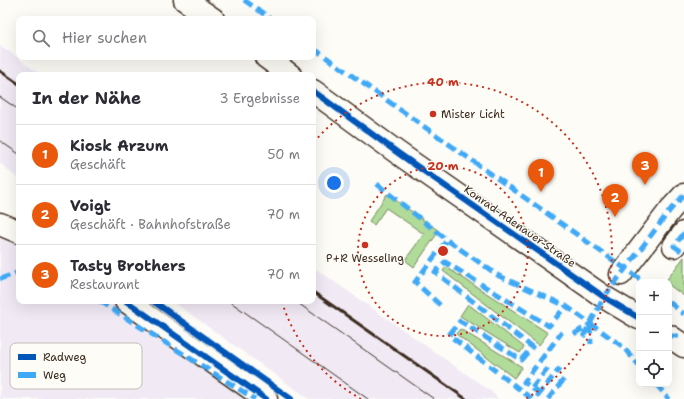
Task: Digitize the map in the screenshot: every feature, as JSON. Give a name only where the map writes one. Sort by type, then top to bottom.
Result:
[{"type":"main road","points":[[186,0],[210,16]]},
{"type":"main road","points":[[270,60],[286,72]]},
{"type":"main road","name":"Konrad-Adenauer-Straße","points":[[316,93],[604,297],[636,316]]},
{"type":"main road","points":[[621,274],[684,195]]},
{"type":"main road","points":[[0,224],[16,231]]},
{"type":"main road","points":[[130,304],[266,399]]},
{"type":"main road","points":[[672,338],[684,346]]},
{"type":"shaded area","points":[[0,45],[16,57],[16,60],[20,60],[37,72],[16,72],[16,177],[0,163]]},
{"type":"shaded area","points":[[0,214],[16,226],[16,304],[122,304],[251,399],[0,399]]},
{"type":"shaded area","points":[[316,269],[492,392],[498,399],[309,399],[176,304],[316,304]]},
{"type":"green space","points":[[387,194],[439,231],[414,267],[405,260],[424,234],[386,208],[374,225],[369,221]]},
{"type":"green space","points":[[684,257],[684,296],[672,287],[672,279],[667,279]]},
{"type":"green space","points":[[446,267],[548,333],[539,345],[443,271]]},
{"type":"green space","points":[[468,304],[524,347],[520,353],[460,316]]},
{"type":"green space","points":[[460,329],[522,367],[514,378],[456,334]]},
{"type":"tram line","points":[[0,97],[16,108]]},
{"type":"tram line","points":[[0,141],[16,152]]},
{"type":"tram line","points":[[233,304],[368,399]]},
{"type":"tram line","points":[[299,304],[434,399]]},
{"type":"railway","points":[[0,71],[16,82]]},
{"type":"railway","points":[[316,294],[466,399]]},
{"type":"marked path","points":[[244,0],[267,16]]},
{"type":"marked path","points":[[316,50],[640,279]]},
{"type":"marked path","points":[[377,184],[447,240],[499,276],[566,306],[622,346],[636,362]]},
{"type":"marked path","points":[[583,337],[604,297],[671,209],[684,195]]},
{"type":"marked path","points":[[684,233],[674,246],[684,253]]},
{"type":"marked path","points":[[440,305],[415,282],[447,240]]},
{"type":"marked path","points":[[532,399],[449,335],[460,321],[521,360],[532,347],[435,272],[445,262],[549,326],[566,306]]},
{"type":"marked path","points":[[0,279],[16,273]]},
{"type":"marked path","points":[[104,304],[255,399]]},
{"type":"marked path","points":[[672,304],[684,314]]},
{"type":"marked path","points":[[590,324],[591,344]]},
{"type":"marked path","points":[[574,334],[590,324]]},
{"type":"marked path","points":[[540,394],[524,382],[562,332]]},
{"type":"marked path","points":[[672,336],[684,336]]},
{"type":"marked path","points":[[532,388],[549,367]]},
{"type":"marked path","points":[[537,397],[560,368]]},
{"type":"marked path","points":[[548,399],[565,378]]},
{"type":"marked path","points":[[659,387],[669,399]]},
{"type":"cycle path","points":[[316,93],[398,153],[604,297],[636,316]]},
{"type":"cycle path","points":[[130,304],[266,399]]},
{"type":"cycle path","points":[[157,304],[291,399]]},
{"type":"place","name":"Mister Licht","points":[[433,114]]},
{"type":"place","name":"Tasty Brothers","points":[[645,185]]},
{"type":"place","name":"Kiosk Arzum","points":[[541,192]]},
{"type":"place","name":"Voigt","points":[[615,217]]},
{"type":"place","name":"P+R Wesseling","points":[[365,245]]}]
